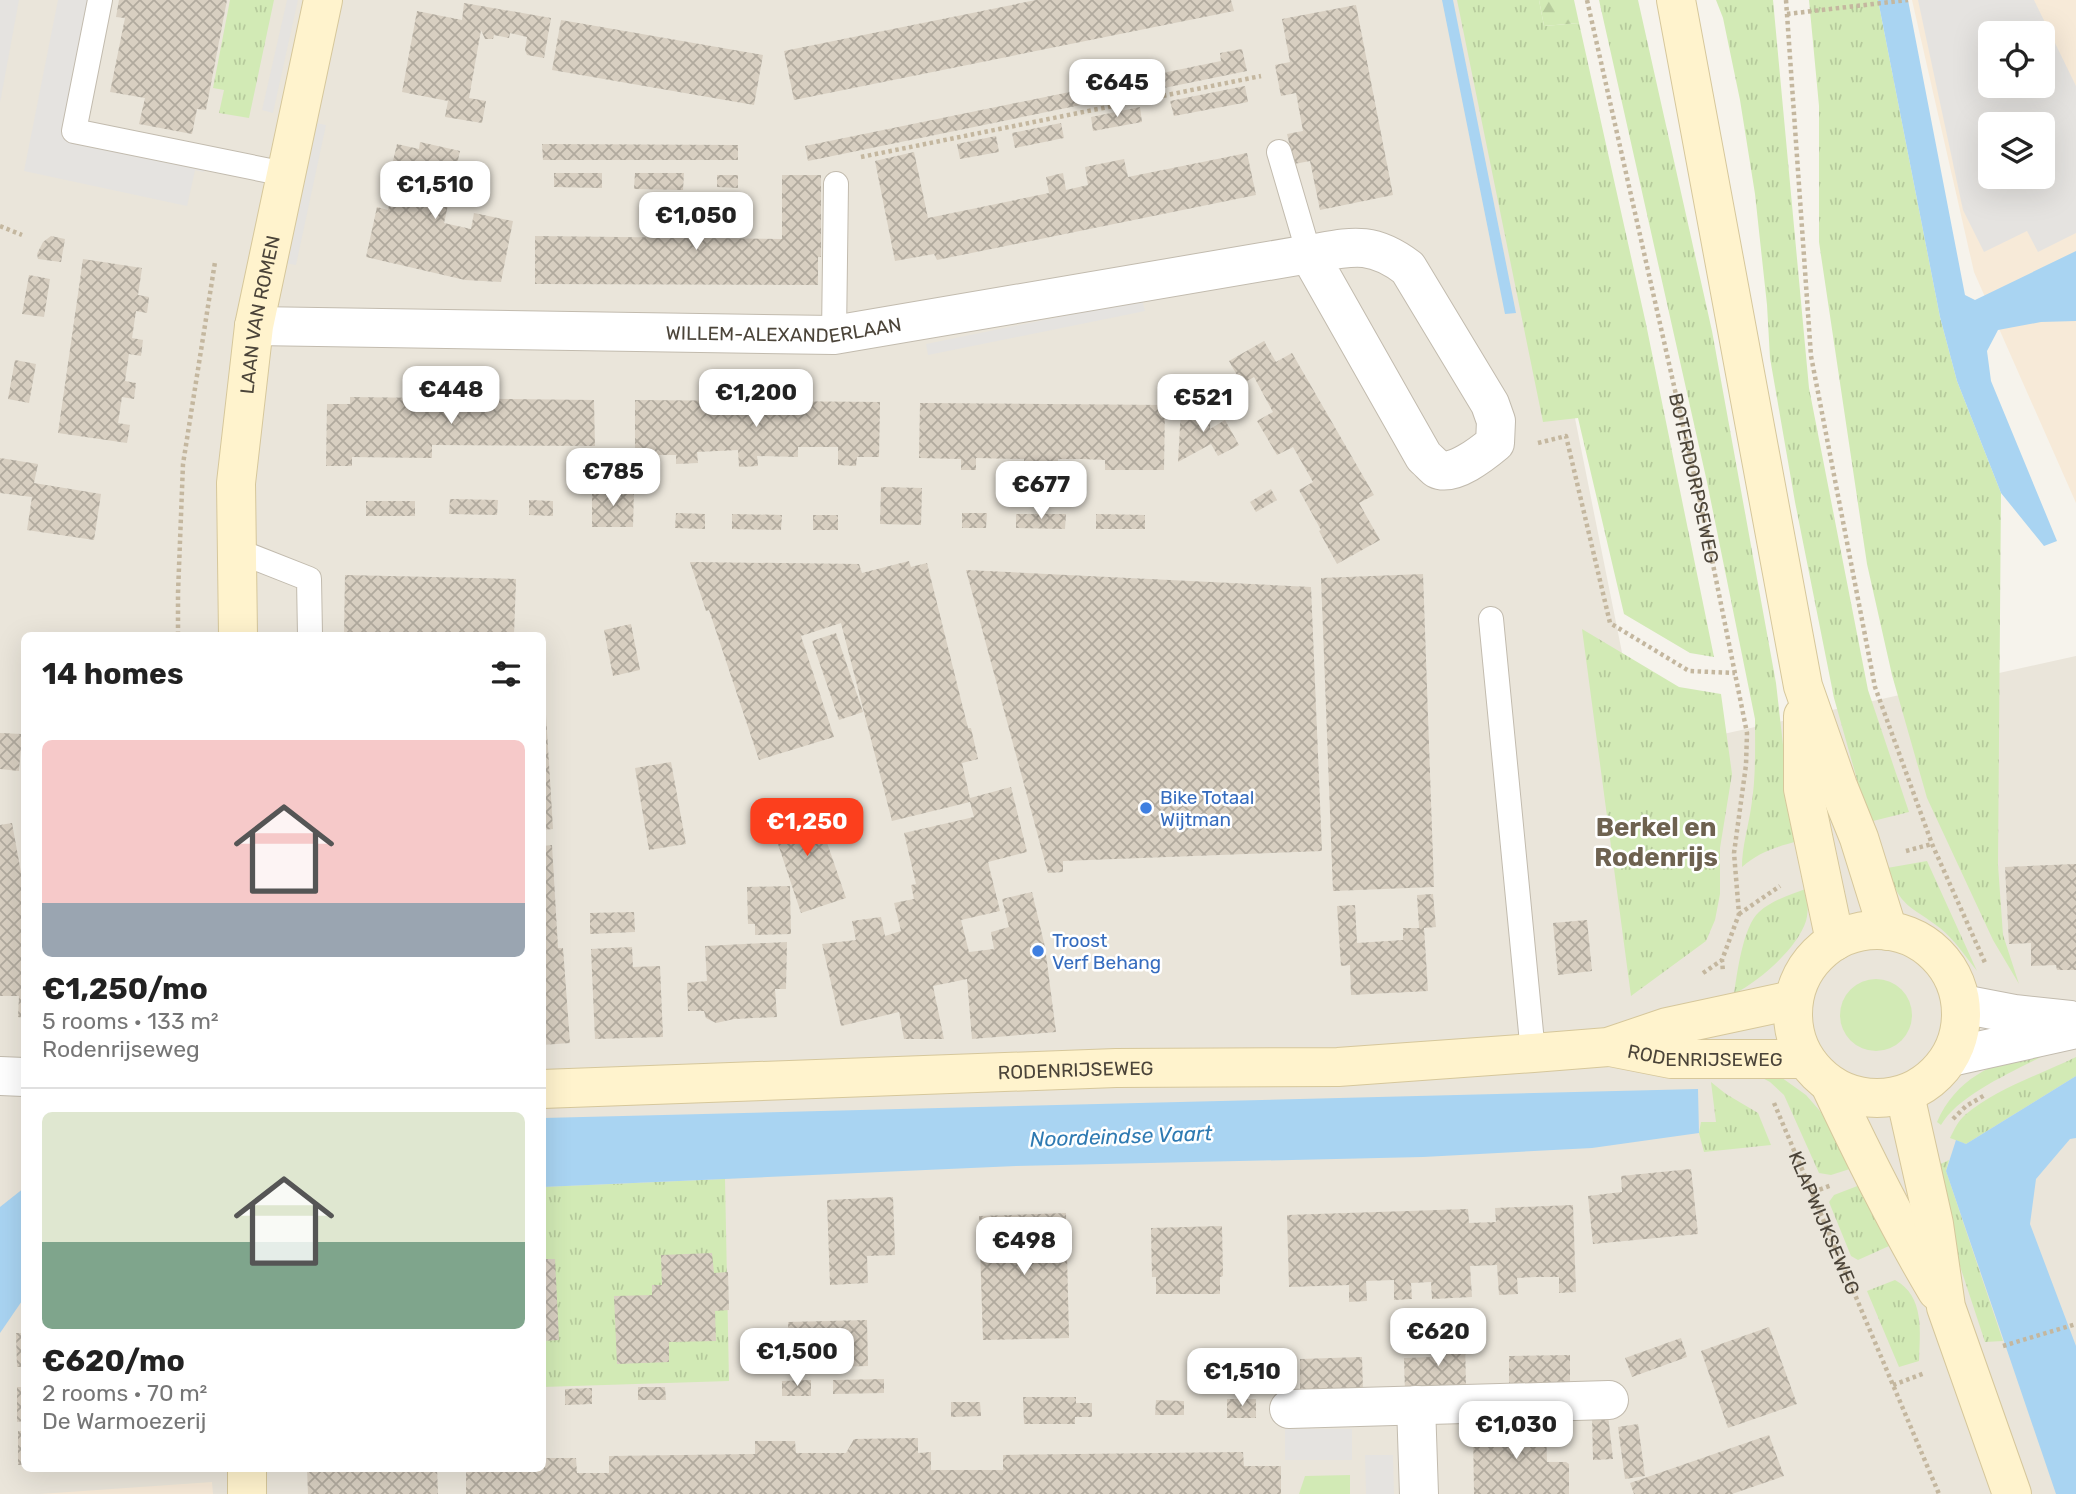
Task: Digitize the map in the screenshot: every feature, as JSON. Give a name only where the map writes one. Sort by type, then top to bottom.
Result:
[{"type":"main road","name":"LAAN VAN ROMEN","points":[[238,632],[236,483],[254,326],[323,0]]},
{"type":"main road","points":[[1676,0],[1803,686],[1859,838],[1888,930]]},
{"type":"main road","points":[[1803,686],[1803,789],[1835,941]]},
{"type":"main road","points":[[1817,1072],[1849,1094],[1869,1099],[1905,1095],[1936,1076],[1951,1056],[1960,1031],[1962,1004],[1947,967],[1936,954],[1921,942],[1888,930],[1852,933],[1835,941],[1820,951],[1799,982],[1793,1000],[1793,1025],[1817,1072],[1906,1241],[1946,1307]]},
{"type":"main road","name":"RODENRIJSEWEG","points":[[546,1089],[1116,1068],[1338,1067],[1533,1054],[1608,1047],[1667,1027],[1793,1000]]},
{"type":"main road","name":"RODENRIJSEWEG","points":[[1608,1047],[1671,1059],[1732,1058],[1817,1072]]},
{"type":"main road","points":[[1905,1095],[1934,1224],[1946,1307],[2012,1494]]},
{"type":"main road","points":[[247,1472],[247,1494]]},
{"type":"street","name":"WILLEM-ALEXANDERLAAN","points":[[254,326],[834,335],[1309,254],[1371,247],[1392,255],[1408,268],[1490,404],[1496,421],[1495,443]]},
{"type":"street","points":[[1309,254],[1424,457],[1438,469],[1448,471],[1495,443]]},
{"type":"street","points":[[1962,1004],[2014,1014],[2076,1021]]},
{"type":"street","points":[[1951,1056],[2076,1029]]},
{"type":"street","points":[[0,1076],[21,1077]]},
{"type":"street","points":[[1289,1409],[1609,1400]]},
{"type":"street","points":[[1416,1405],[1419,1494]]},
{"type":"lane","points":[[100,0],[74,131],[285,174]]},
{"type":"lane","points":[[1279,152],[1309,254]]},
{"type":"lane","points":[[834,335],[836,184]]},
{"type":"lane","points":[[238,551],[309,579],[310,632]]},
{"type":"lane","points":[[1491,619],[1533,1054]]},
{"type":"path","name":"BOTERDORPSEWEG","points":[[1587,0],[1702,510],[1747,733],[1746,765],[1734,853],[1739,914],[1722,960],[1727,1014]]},
{"type":"path","points":[[1786,0],[1811,356],[1875,687],[1932,844],[1984,962],[2014,1014]]},
{"type":"path","points":[[1787,14],[1908,0]]},
{"type":"path","points":[[836,184],[838,162],[1261,76]]},
{"type":"path","points":[[0,226],[22,235]]},
{"type":"path","points":[[178,632],[183,464],[215,261]]},
{"type":"path","points":[[1495,443],[1510,450],[1566,436],[1610,623],[1689,671],[1735,673]]},
{"type":"path","name":"KLAPWIJKSEWEG","points":[[1732,1058],[1733,1070],[1740,1079],[1767,1096],[1776,1106],[1939,1494]]},
{"type":"path","points":[[2003,1346],[2076,1324]]},
{"type":"shaded area","points":[[0,0],[1491,0],[1642,752],[2076,656],[2076,1494],[0,1494]]},
{"type":"shaded area","points":[[0,0],[19,0],[0,103]]},
{"type":"shaded area","points":[[58,0],[107,0],[83,123],[209,149],[204,172],[195,170],[187,206],[24,171]]},
{"type":"shaded area","points":[[287,0],[298,0],[273,113],[262,110]]},
{"type":"shaded area","points":[[1912,0],[2076,0],[2076,503],[1974,272]]},
{"type":"shaded area","points":[[1918,0],[2034,0],[2044,21],[1978,21],[1978,98],[2055,98],[2055,43],[2076,86],[2076,233],[2038,252],[2027,231],[1984,252],[1963,210]]},
{"type":"shaded area","points":[[316,123],[326,125],[296,265],[285,263]]},
{"type":"shaded area","points":[[1142,300],[1145,311],[928,355],[926,344]]},
{"type":"shaded area","points":[[1285,1429],[1352,1429],[1352,1460],[1285,1460]]},
{"type":"shaded area","points":[[1365,1455],[1393,1455],[1394,1494],[1366,1494]]},
{"type":"shaded area","points":[[212,1482],[213,1494],[40,1494]]},
{"type":"green space","points":[[230,0],[274,0],[249,118],[219,113],[224,90],[213,88]]},
{"type":"green space","points":[[1457,0],[1539,0],[1544,26],[1579,23],[1646,324],[1714,657],[1690,653],[1624,614],[1578,418],[1543,422]]},
{"type":"green space","points":[[1539,0],[1574,0],[1579,23],[1544,26]]},
{"type":"green space","points":[[1599,0],[1638,0],[1712,331],[1776,683],[1788,789],[1798,841],[1755,857],[1742,867],[1754,786],[1755,719],[1707,482]]},
{"type":"green space","points":[[1716,0],[1773,0],[1809,388],[1868,690],[1909,812],[1869,822],[1834,698],[1795,502],[1770,358],[1755,194],[1740,100],[1723,18]]},
{"type":"green space","points":[[1809,0],[1878,0],[1940,317],[1957,381],[2001,493],[1998,865],[2003,935],[2019,984],[1993,940],[1927,798],[1892,675],[1867,564],[1819,242],[1819,106]]},
{"type":"green space","points":[[1582,629],[1679,687],[1721,694],[1732,774],[1720,848],[1720,894],[1715,920],[1706,941],[1631,996]]},
{"type":"green space","points":[[1927,861],[1977,971],[1945,932],[1907,904],[1897,891],[1887,868]]},
{"type":"green space","points":[[1808,888],[1806,921],[1801,932],[1786,953],[1765,973],[1734,994],[1742,951],[1753,919],[1770,904]]},
{"type":"green space","points":[[1876,979],[1896,985],[1906,995],[1912,1015],[1906,1035],[1896,1045],[1876,1051],[1856,1045],[1846,1035],[1840,1015],[1846,995],[1856,985]]},
{"type":"green space","points":[[2056,1049],[1977,1091],[1950,1113],[1941,1125],[1937,1122],[1946,1105],[1971,1079],[2002,1062]]},
{"type":"green space","points":[[2076,1057],[2076,1076],[1966,1144],[1950,1138],[1960,1120],[1977,1106],[2004,1090]]},
{"type":"green space","points":[[1751,1072],[1778,1075],[1806,1095],[1834,1127],[1853,1168],[1831,1175],[1819,1173],[1784,1095],[1770,1082]]},
{"type":"green space","points":[[1711,1082],[1758,1113],[1771,1145],[1704,1152],[1699,1133],[1701,1122],[1716,1122]]},
{"type":"green space","points":[[1949,1160],[1946,1171],[2003,1341],[1985,1342],[1957,1257],[1934,1167]]},
{"type":"green space","points":[[725,1179],[729,1381],[546,1387],[546,1187]]},
{"type":"green space","points":[[1860,1185],[1889,1246],[1858,1260],[1851,1256],[1829,1202],[1834,1195]]},
{"type":"green space","points":[[1895,1280],[1912,1295],[1920,1327],[1919,1361],[1899,1367],[1867,1291]]},
{"type":"green space","points":[[1350,1475],[1350,1494],[1299,1494],[1305,1476]]},
{"type":"water","points":[[1442,0],[1453,0],[1516,313],[1505,314]]},
{"type":"water","points":[[1878,0],[1908,0],[1965,295],[1975,300],[2076,251],[2076,321],[2041,322],[1998,330],[1987,351],[1991,381],[2057,541],[2044,546],[2001,493],[1957,381],[1940,317]]},
{"type":"water","points":[[2076,1076],[2076,1138],[2070,1139],[2036,1179],[2030,1224],[2076,1346],[2076,1494],[2056,1494],[1946,1171],[1956,1140],[1966,1144]]},
{"type":"water","name":"Noordeindse Vaart","points":[[1698,1089],[1699,1133],[1592,1148],[1423,1157],[1016,1166],[546,1187],[546,1118]]},
{"type":"water","points":[[21,1190],[21,1302],[0,1333],[0,1207]]},
{"type":"building","points":[[119,0],[227,0],[206,110],[197,109],[192,134],[139,124],[145,98],[110,92],[125,18],[116,17]]},
{"type":"building","points":[[1036,0],[1231,0],[1234,11],[794,100],[784,51]]},
{"type":"building","points":[[464,3],[551,18],[544,58],[527,55],[527,37],[510,33],[509,38],[494,35],[493,39],[485,39],[481,30],[469,98],[486,101],[482,123],[445,117],[448,101],[402,92],[417,11],[462,20]]},
{"type":"building","points":[[1356,5],[1393,195],[1320,210],[1310,161],[1294,164],[1287,134],[1303,131],[1296,93],[1281,96],[1275,65],[1290,62],[1282,19]]},
{"type":"building","points":[[561,20],[763,55],[754,105],[552,70]]},
{"type":"building","points":[[1242,49],[1247,71],[808,161],[805,146],[1221,61],[1220,53]]},
{"type":"building","points":[[1245,86],[1248,102],[1174,116],[1170,101]]},
{"type":"building","points":[[1140,107],[1142,122],[1093,131],[1091,117]]},
{"type":"building","points":[[1061,123],[1064,138],[1015,148],[1012,133]]},
{"type":"building","points":[[996,136],[999,152],[960,159],[957,144]]},
{"type":"building","points":[[420,142],[460,151],[444,223],[471,229],[474,213],[513,221],[501,282],[465,280],[366,257],[377,207],[388,210],[391,196],[385,195],[397,144],[419,149]]},
{"type":"building","points":[[542,144],[738,145],[738,160],[543,160]]},
{"type":"building","points":[[914,152],[928,218],[1049,193],[1046,177],[1063,173],[1066,190],[1088,185],[1085,167],[1124,159],[1128,177],[1247,153],[1256,195],[937,260],[934,254],[895,261],[875,161]]},
{"type":"building","points":[[554,173],[602,173],[602,188],[554,187]]},
{"type":"building","points":[[635,173],[684,173],[683,190],[634,189]]},
{"type":"building","points":[[717,175],[738,175],[738,188],[717,187]]},
{"type":"building","points":[[782,175],[821,175],[821,257],[818,257],[818,285],[535,284],[535,236],[782,239]]},
{"type":"building","points":[[51,236],[65,239],[61,262],[38,259],[37,254],[43,242]]},
{"type":"building","points":[[83,259],[142,268],[138,295],[149,297],[147,313],[136,311],[132,338],[143,340],[141,356],[129,354],[125,381],[136,383],[134,399],[122,397],[118,423],[130,425],[127,443],[58,433]]},
{"type":"building","points":[[29,275],[50,279],[44,317],[22,314]]},
{"type":"building","points":[[1264,341],[1276,362],[1292,353],[1374,495],[1359,503],[1380,540],[1337,564],[1299,490],[1313,482],[1293,447],[1277,455],[1257,421],[1273,412],[1254,377],[1242,384],[1229,361]]},
{"type":"building","points":[[15,360],[36,364],[29,403],[8,399]]},
{"type":"building","points":[[350,397],[594,400],[595,446],[432,445],[432,458],[352,457],[352,466],[326,466],[327,404],[350,404]]},
{"type":"building","points":[[635,400],[880,402],[879,457],[857,457],[856,466],[838,465],[838,447],[798,447],[798,457],[757,456],[758,466],[739,467],[738,450],[697,452],[698,463],[676,464],[676,455],[635,455]]},
{"type":"building","points":[[920,403],[1165,405],[1164,470],[1105,470],[1105,460],[1082,459],[1058,459],[1058,469],[1024,469],[1024,459],[976,458],[976,470],[961,470],[961,459],[919,458]]},
{"type":"building","points":[[1181,409],[1211,410],[1210,429],[1225,420],[1239,445],[1218,456],[1211,444],[1178,462]]},
{"type":"building","points":[[0,458],[38,464],[34,483],[101,494],[94,540],[27,530],[32,497],[0,493]]},
{"type":"building","points":[[881,487],[922,488],[921,525],[880,524]]},
{"type":"building","points":[[592,488],[634,489],[633,527],[592,527]]},
{"type":"building","points":[[1271,489],[1277,500],[1256,512],[1250,502]]},
{"type":"building","points":[[450,499],[498,500],[497,515],[449,514]]},
{"type":"building","points":[[529,500],[553,501],[553,516],[529,515]]},
{"type":"building","points":[[366,501],[415,501],[415,516],[366,516]]},
{"type":"building","points":[[676,513],[705,514],[705,529],[675,528]]},
{"type":"building","points":[[962,513],[987,513],[986,528],[962,528]]},
{"type":"building","points":[[732,514],[782,515],[781,530],[732,529]]},
{"type":"building","points":[[1016,514],[1066,514],[1065,529],[1016,528]]},
{"type":"building","points":[[1096,514],[1145,515],[1145,529],[1096,529]]},
{"type":"building","points":[[813,515],[838,515],[838,530],[813,530]]},
{"type":"building","points":[[909,561],[911,567],[927,563],[968,728],[971,728],[978,759],[962,763],[970,798],[1011,787],[1027,852],[988,862],[1000,911],[961,920],[969,952],[994,949],[991,932],[1009,927],[1002,899],[1032,892],[1045,947],[1056,1032],[972,1039],[967,979],[933,986],[944,1039],[904,1039],[899,1012],[841,1026],[822,944],[856,940],[852,921],[881,917],[885,936],[901,931],[894,903],[914,899],[911,885],[916,884],[904,833],[974,817],[970,802],[892,821],[841,623],[801,636],[834,737],[759,760],[709,610],[706,611],[690,562],[859,564],[862,573]]},
{"type":"building","points":[[966,570],[1311,587],[1322,851],[1063,861],[1063,872],[1048,873]]},
{"type":"building","points":[[1423,574],[1434,887],[1333,891],[1321,578]]},
{"type":"building","points":[[345,575],[516,579],[514,632],[344,632]]},
{"type":"building","points":[[631,624],[640,670],[613,676],[604,630]]},
{"type":"building","points":[[836,633],[863,712],[839,720],[812,641]]},
{"type":"building","points":[[546,715],[553,829],[546,830]]},
{"type":"building","points":[[0,733],[21,734],[19,771],[0,769]]},
{"type":"building","points":[[671,762],[686,844],[649,850],[635,768]]},
{"type":"building","points":[[813,802],[846,898],[801,913],[769,817]]},
{"type":"building","points":[[12,823],[21,872],[21,1018],[18,1017],[19,996],[0,996],[0,825]]},
{"type":"building","points":[[552,845],[558,948],[563,948],[570,1043],[546,1045],[546,846]]},
{"type":"building","points":[[2076,864],[2076,970],[2057,970],[2056,965],[2031,966],[2031,943],[2009,944],[2005,867]]},
{"type":"building","points":[[790,886],[791,934],[755,935],[755,924],[748,924],[747,887]]},
{"type":"building","points":[[1433,894],[1436,927],[1424,928],[1428,991],[1351,995],[1350,965],[1341,966],[1337,906],[1355,905],[1357,943],[1403,940],[1403,928],[1419,928],[1417,895]]},
{"type":"building","points":[[634,912],[635,932],[590,934],[590,913]]},
{"type":"building","points":[[1587,920],[1592,971],[1558,975],[1553,923]]},
{"type":"building","points":[[787,942],[786,989],[775,989],[777,1017],[734,1019],[716,1023],[706,1018],[704,1011],[688,1011],[687,983],[707,981],[705,946]]},
{"type":"building","points":[[632,947],[633,967],[660,966],[663,1037],[595,1039],[591,949]]},
{"type":"building","points":[[1691,1169],[1698,1234],[1593,1244],[1588,1196],[1622,1192],[1621,1176]]},
{"type":"building","points":[[893,1197],[895,1255],[867,1256],[868,1283],[830,1285],[827,1200]]},
{"type":"building","points":[[1573,1205],[1576,1292],[1559,1293],[1559,1277],[1535,1277],[1517,1278],[1518,1294],[1499,1295],[1497,1265],[1470,1266],[1472,1297],[1432,1299],[1431,1282],[1411,1283],[1412,1299],[1394,1300],[1394,1280],[1366,1281],[1367,1301],[1349,1302],[1349,1285],[1289,1287],[1287,1215],[1468,1209],[1469,1223],[1496,1222],[1495,1208]]},
{"type":"building","points":[[1066,1213],[1069,1338],[983,1340],[979,1216]]},
{"type":"building","points":[[1222,1226],[1223,1276],[1220,1277],[1220,1294],[1156,1294],[1156,1277],[1152,1277],[1151,1228]]},
{"type":"building","points":[[712,1253],[714,1273],[728,1272],[729,1310],[715,1311],[716,1341],[669,1342],[669,1362],[617,1364],[614,1296],[652,1295],[652,1285],[662,1285],[661,1255]]},
{"type":"building","points":[[546,1259],[555,1259],[559,1340],[546,1341]]},
{"type":"building","points":[[867,1320],[868,1366],[790,1368],[788,1322]]},
{"type":"building","points":[[1769,1327],[1797,1404],[1728,1428],[1701,1351]]},
{"type":"building","points":[[16,1333],[21,1333],[21,1367],[17,1367]]},
{"type":"building","points":[[1465,1337],[1466,1390],[1405,1392],[1404,1358],[1435,1357],[1435,1338]]},
{"type":"building","points":[[1681,1338],[1687,1357],[1632,1377],[1625,1358]]},
{"type":"building","points":[[1570,1355],[1570,1389],[1509,1390],[1509,1356]]},
{"type":"building","points":[[1362,1357],[1363,1392],[1300,1392],[1300,1359]]},
{"type":"building","points":[[884,1379],[884,1393],[833,1394],[833,1380]]},
{"type":"building","points":[[811,1380],[811,1396],[782,1396],[782,1381]]},
{"type":"building","points":[[17,1387],[21,1387],[21,1421],[17,1422]]},
{"type":"building","points":[[638,1387],[665,1387],[666,1400],[638,1400]]},
{"type":"building","points":[[592,1388],[592,1404],[565,1405],[565,1389]]},
{"type":"building","points":[[1023,1397],[1076,1397],[1076,1403],[1092,1403],[1092,1417],[1075,1417],[1075,1424],[1024,1424]]},
{"type":"building","points":[[1227,1399],[1256,1399],[1256,1418],[1227,1418]]},
{"type":"building","points":[[1156,1400],[1184,1401],[1184,1415],[1155,1415]]},
{"type":"building","points":[[951,1402],[980,1402],[981,1416],[951,1417]]},
{"type":"building","points":[[1592,1415],[1608,1415],[1613,1459],[1593,1460]]},
{"type":"building","points":[[1546,1423],[1547,1462],[1569,1464],[1569,1494],[1474,1494],[1473,1424]]},
{"type":"building","points":[[1638,1424],[1645,1476],[1625,1479],[1618,1427]]},
{"type":"building","points":[[18,1431],[21,1431],[21,1465],[18,1465]]},
{"type":"building","points":[[1769,1435],[1784,1476],[1732,1494],[1634,1494],[1630,1483]]},
{"type":"building","points":[[918,1438],[918,1453],[931,1452],[931,1470],[1003,1470],[1003,1455],[1243,1452],[1244,1466],[1281,1466],[1281,1494],[466,1494],[466,1472],[546,1472],[546,1458],[576,1458],[577,1473],[609,1473],[609,1456],[755,1454],[755,1441],[795,1441],[796,1453],[846,1453],[854,1439]]},
{"type":"building","points":[[307,1472],[437,1472],[438,1494],[308,1494]]},
{"type":"place","name":"Bike Totaal Wijtman","points":[[1146,808]]},
{"type":"place","name":"Troost Verf Behang","points":[[1038,951]]},
{"type":"district","name":"Berkel en Rodenrijs","points":[[1656,842]]}]
